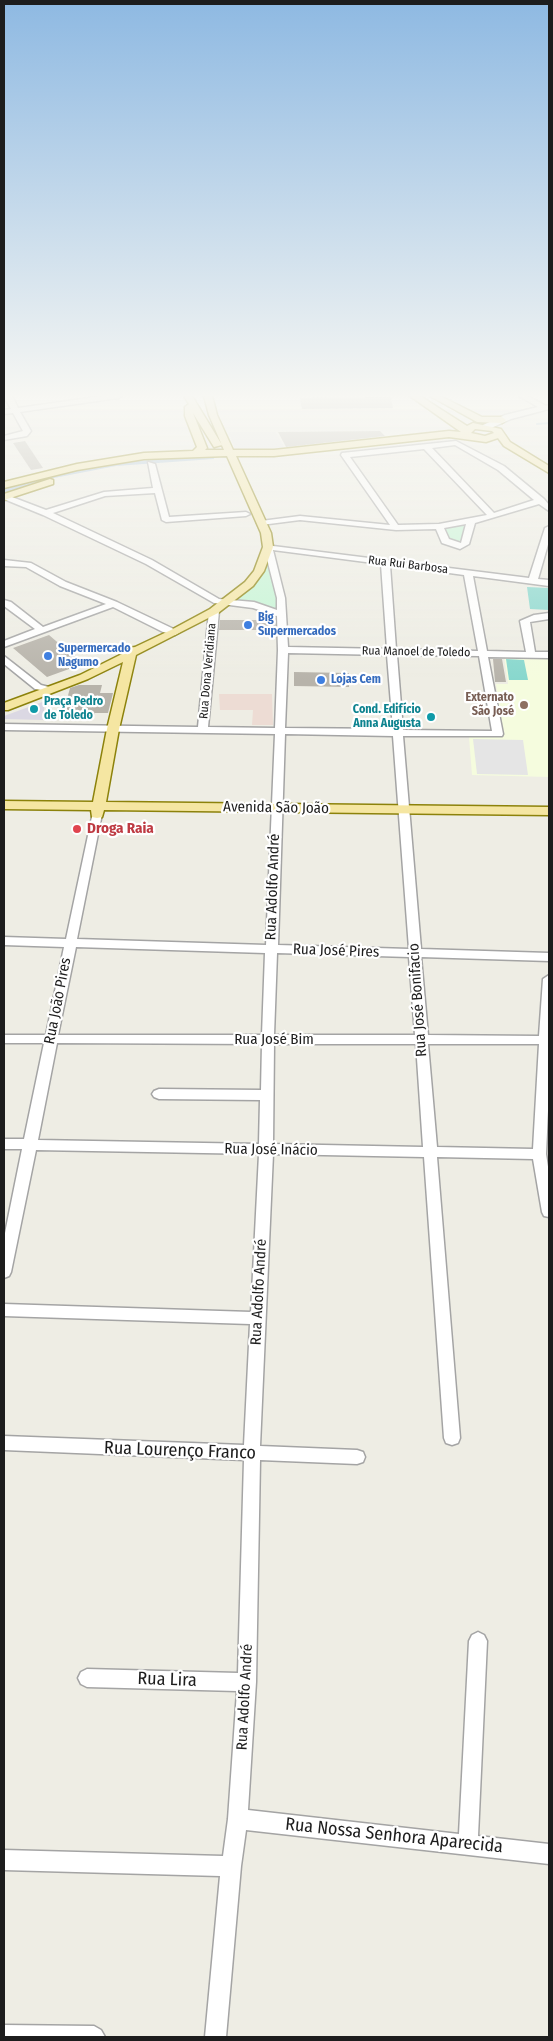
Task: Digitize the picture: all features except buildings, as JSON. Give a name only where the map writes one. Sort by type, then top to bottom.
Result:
[{"type":"main road","points":[[4,497],[23,491]]},
{"type":"main road","points":[[219,605],[250,570],[254,560],[256,540],[238,491]]},
{"type":"main road","points":[[4,707],[131,651],[171,631],[219,605],[249,584],[259,571],[268,547],[266,533],[244,491]]},
{"type":"main road","points":[[112,729],[131,651]]},
{"type":"main road","points":[[4,701],[44,688]]},
{"type":"main road","name":"Rua João Pires","points":[[98,810],[112,729]]},
{"type":"main road","name":"Avenida São João","points":[[4,805],[42,809],[548,815]]},
{"type":"main road","name":"Avenida São João","points":[[4,812],[42,809]]},
{"type":"street","points":[[46,513],[104,494],[141,491]]},
{"type":"street","points":[[158,491],[166,520],[246,514]]},
{"type":"street","points":[[370,491],[396,528]]},
{"type":"street","points":[[469,491],[492,516]]},
{"type":"street","points":[[529,491],[549,509]]},
{"type":"street","points":[[4,497],[46,513],[149,562],[219,605],[254,605],[282,615]]},
{"type":"street","points":[[261,523],[300,518],[396,528],[439,526],[471,522],[541,501]]},
{"type":"street","points":[[439,526],[445,541],[460,546],[465,544],[471,522]]},
{"type":"street","points":[[533,580],[549,531]]},
{"type":"street","name":"Rua Rui Barbosa","points":[[268,547],[549,582]]},
{"type":"street","name":"Rua Adolfo André","points":[[216,2037],[231,1866],[238,1819],[246,1682],[257,1318],[266,1150],[271,949],[283,650],[282,615],[277,575],[268,547]]},
{"type":"street","name":"Rua José Bonifacio","points":[[385,562],[452,1438]]},
{"type":"street","points":[[4,563],[28,565],[63,584],[114,604],[171,631]]},
{"type":"street","points":[[4,728],[498,734],[468,572]]},
{"type":"street","points":[[4,603],[8,604],[42,630]]},
{"type":"street","points":[[4,644],[114,604]]},
{"type":"street","name":"Rua Dona Veridiana","points":[[203,730],[219,605]]},
{"type":"street","points":[[531,654],[525,621],[538,616],[549,616]]},
{"type":"street","name":"Rua Manoel de Toledo","points":[[283,650],[549,655]]},
{"type":"street","points":[[4,659],[44,688]]},
{"type":"street","name":"Rua João Pires","points":[[4,1272],[7,1244],[98,810]]},
{"type":"street","name":"Rua José Pires","points":[[4,940],[549,957]]},
{"type":"street","points":[[549,979],[538,1154],[549,1212]]},
{"type":"street","name":"Rua José Bim","points":[[4,1040],[545,1040]]},
{"type":"street","points":[[159,1094],[267,1095]]},
{"type":"street","name":"Rua José Inácio","points":[[4,1144],[538,1154]]},
{"type":"street","points":[[4,1310],[257,1318]]},
{"type":"street","name":"Rua Lourenço Franco","points":[[4,1443],[357,1457]]},
{"type":"street","points":[[468,1844],[478,1641]]},
{"type":"street","name":"Rua Lira","points":[[87,1678],[246,1682]]},
{"type":"street","name":"Rua Nossa Senhora Aparecida","points":[[238,1819],[549,1854]]},
{"type":"street","points":[[4,1860],[231,1866]]},
{"type":"street","points":[[4,2035],[94,2037]]},
{"type":"shaded area","points":[[470,522],[464,544],[450,543],[441,527]]},
{"type":"shaded area","points":[[268,551],[281,614],[229,601],[250,584]]},
{"type":"shaded area","points":[[527,587],[549,588],[549,610],[530,609]]},
{"type":"shaded area","name":"Externato São José","points":[[504,656],[549,657],[549,777],[472,775],[469,737],[503,737],[496,684],[508,684]]},
{"type":"shaded area","points":[[506,659],[524,660],[528,680],[509,680]]},
{"type":"shaded area","points":[[219,694],[272,694],[273,725],[252,725],[253,710],[220,710]]},
{"type":"shaded area","name":"Praça Pedro de Toledo","points":[[45,701],[43,720],[4,719],[4,716]]},
{"type":"shaded area","points":[[473,739],[523,740],[528,775],[477,774]]},
{"type":"place","name":"Big Supermercados","points":[[248,625]]},
{"type":"place","name":"Supermercado Nagumo","points":[[48,656]]},
{"type":"place","name":"Lojas Cem","points":[[321,680]]},
{"type":"place","name":"Externato São José","points":[[524,705]]},
{"type":"place","name":"Praça Pedro de Toledo","points":[[34,709]]},
{"type":"place","name":"Cond. Edifício Anna Augusta","points":[[431,717]]},
{"type":"place","name":"Droga Raia","points":[[77,829]]}]
